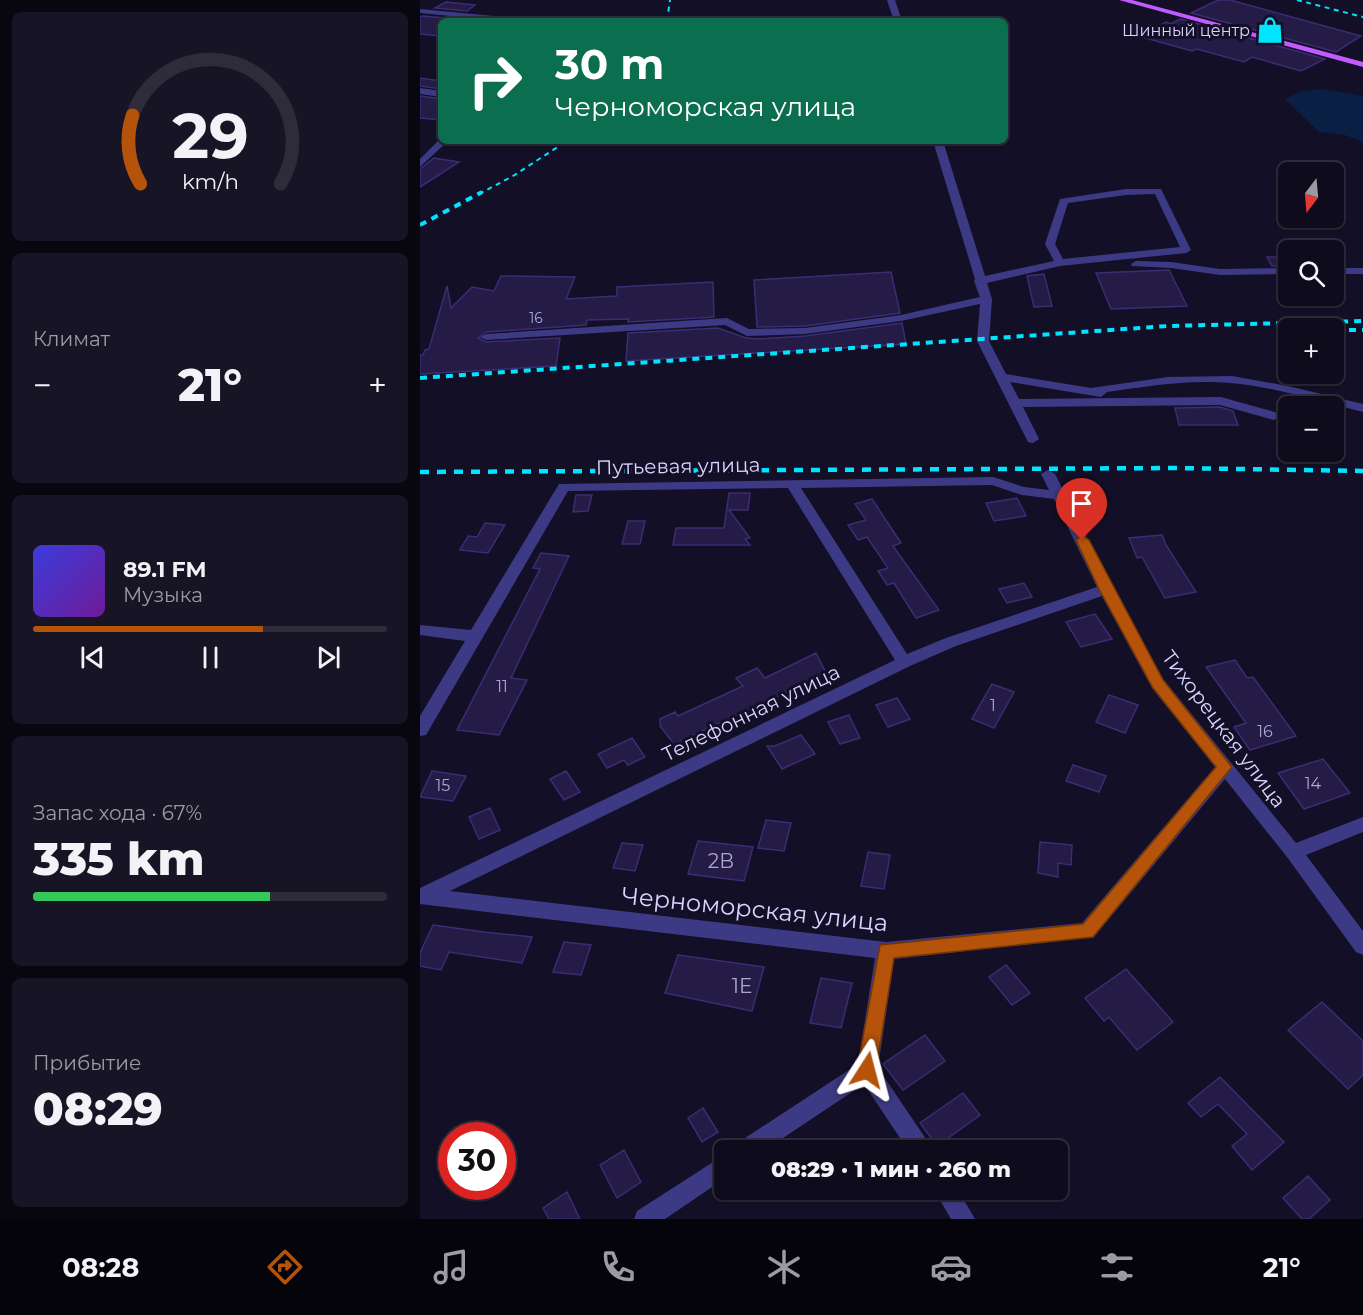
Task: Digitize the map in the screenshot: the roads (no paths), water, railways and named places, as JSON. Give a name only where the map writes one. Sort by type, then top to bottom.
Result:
[{"type":"main road","points":[[1123,0],[1363,65]]},
{"type":"street","points":[[891,0],[897,18]]},
{"type":"street","points":[[420,11],[494,18]]},
{"type":"street","points":[[420,91],[438,94]]},
{"type":"street","points":[[420,164],[440,144]]},
{"type":"street","points":[[939,144],[965,223],[979,281],[986,299],[983,341],[1033,439]]},
{"type":"street","points":[[979,281],[1060,263],[1186,250],[1158,191],[1126,192],[1064,201],[1050,244],[1060,263]]},
{"type":"street","points":[[1082,262],[1171,265],[1220,272],[1278,272]]},
{"type":"street","points":[[1344,271],[1363,271]]},
{"type":"street","points":[[486,337],[727,321],[747,333],[805,332],[901,318],[986,299]]},
{"type":"street","points":[[1001,377],[1093,391],[1138,401]]},
{"type":"street","points":[[1093,391],[1157,380],[1214,378],[1272,386],[1363,408]]},
{"type":"street","points":[[1014,403],[1221,401],[1274,416]]},
{"type":"street","name":"Тихорецкая улица","points":[[1048,474],[1106,589],[1158,684],[1293,852],[1363,946]]},
{"type":"street","name":"Путьевая улица","points":[[473,636],[564,488],[993,481],[1022,491],[1059,495]]},
{"type":"street","points":[[792,484],[904,662]]},
{"type":"street","name":"Телефонная улица","points":[[422,896],[904,662],[951,642],[1106,589]]},
{"type":"street","points":[[420,630],[473,636],[420,730]]},
{"type":"street","name":"Черноморская улица","points":[[422,896],[886,951],[1087,932],[1225,767]]},
{"type":"street","points":[[1293,852],[1363,824]]},
{"type":"street","points":[[886,951],[867,1070],[913,1140]]},
{"type":"street","points":[[762,1140],[867,1070]]},
{"type":"street","points":[[645,1219],[714,1173]]},
{"type":"street","points":[[952,1200],[964,1219]]},
{"type":"water","points":[[1322,89],[1363,96],[1363,142],[1345,135],[1319,132],[1285,99],[1302,91]]},
{"type":"railway","points":[[667,18],[670,0]]},
{"type":"railway","points":[[1297,0],[1363,17]]},
{"type":"railway","points":[[479,194],[513,176],[562,144]]},
{"type":"railway","points":[[420,225],[482,192]]},
{"type":"railway","points":[[420,378],[1168,326],[1363,321]]},
{"type":"railway","points":[[1344,330],[1363,330]]},
{"type":"railway","points":[[420,472],[1177,468],[1363,471]]},
{"type":"place","name":"Шинный центр","points":[[1270,30]]}]
